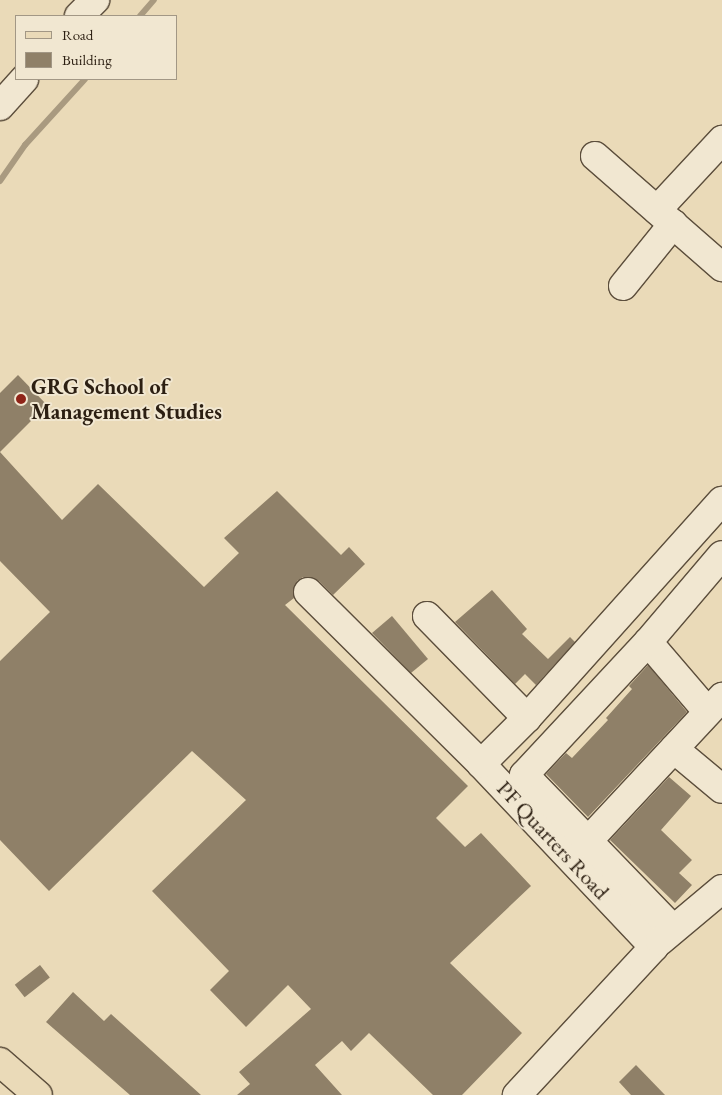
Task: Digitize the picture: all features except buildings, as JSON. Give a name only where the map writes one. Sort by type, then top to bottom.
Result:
[{"type":"main road","points":[[0,1062],[38,1095]]},
{"type":"street","points":[[80,15],[94,0]]},
{"type":"street","points":[[0,106],[23,80]]},
{"type":"street","points":[[623,286],[665,217],[722,140]]},
{"type":"street","points":[[595,156],[722,267]]},
{"type":"street","points":[[481,764],[527,718],[722,501]]},
{"type":"street","points":[[663,938],[586,843],[524,775],[648,642],[722,556]]},
{"type":"street","name":"PF Quarters Road","points":[[308,592],[481,764],[663,938]]},
{"type":"street","points":[[427,616],[527,718]]},
{"type":"street","points":[[586,843],[714,704],[648,642]]},
{"type":"street","points":[[674,749],[722,789]]},
{"type":"street","points":[[517,1095],[663,938],[722,889]]},
{"type":"waterway","points":[[141,15],[154,0]]},
{"type":"waterway","points":[[0,181],[25,145],[84,80]]},
{"type":"place","name":"GRG School of Management Studies","points":[[21,399]]}]
